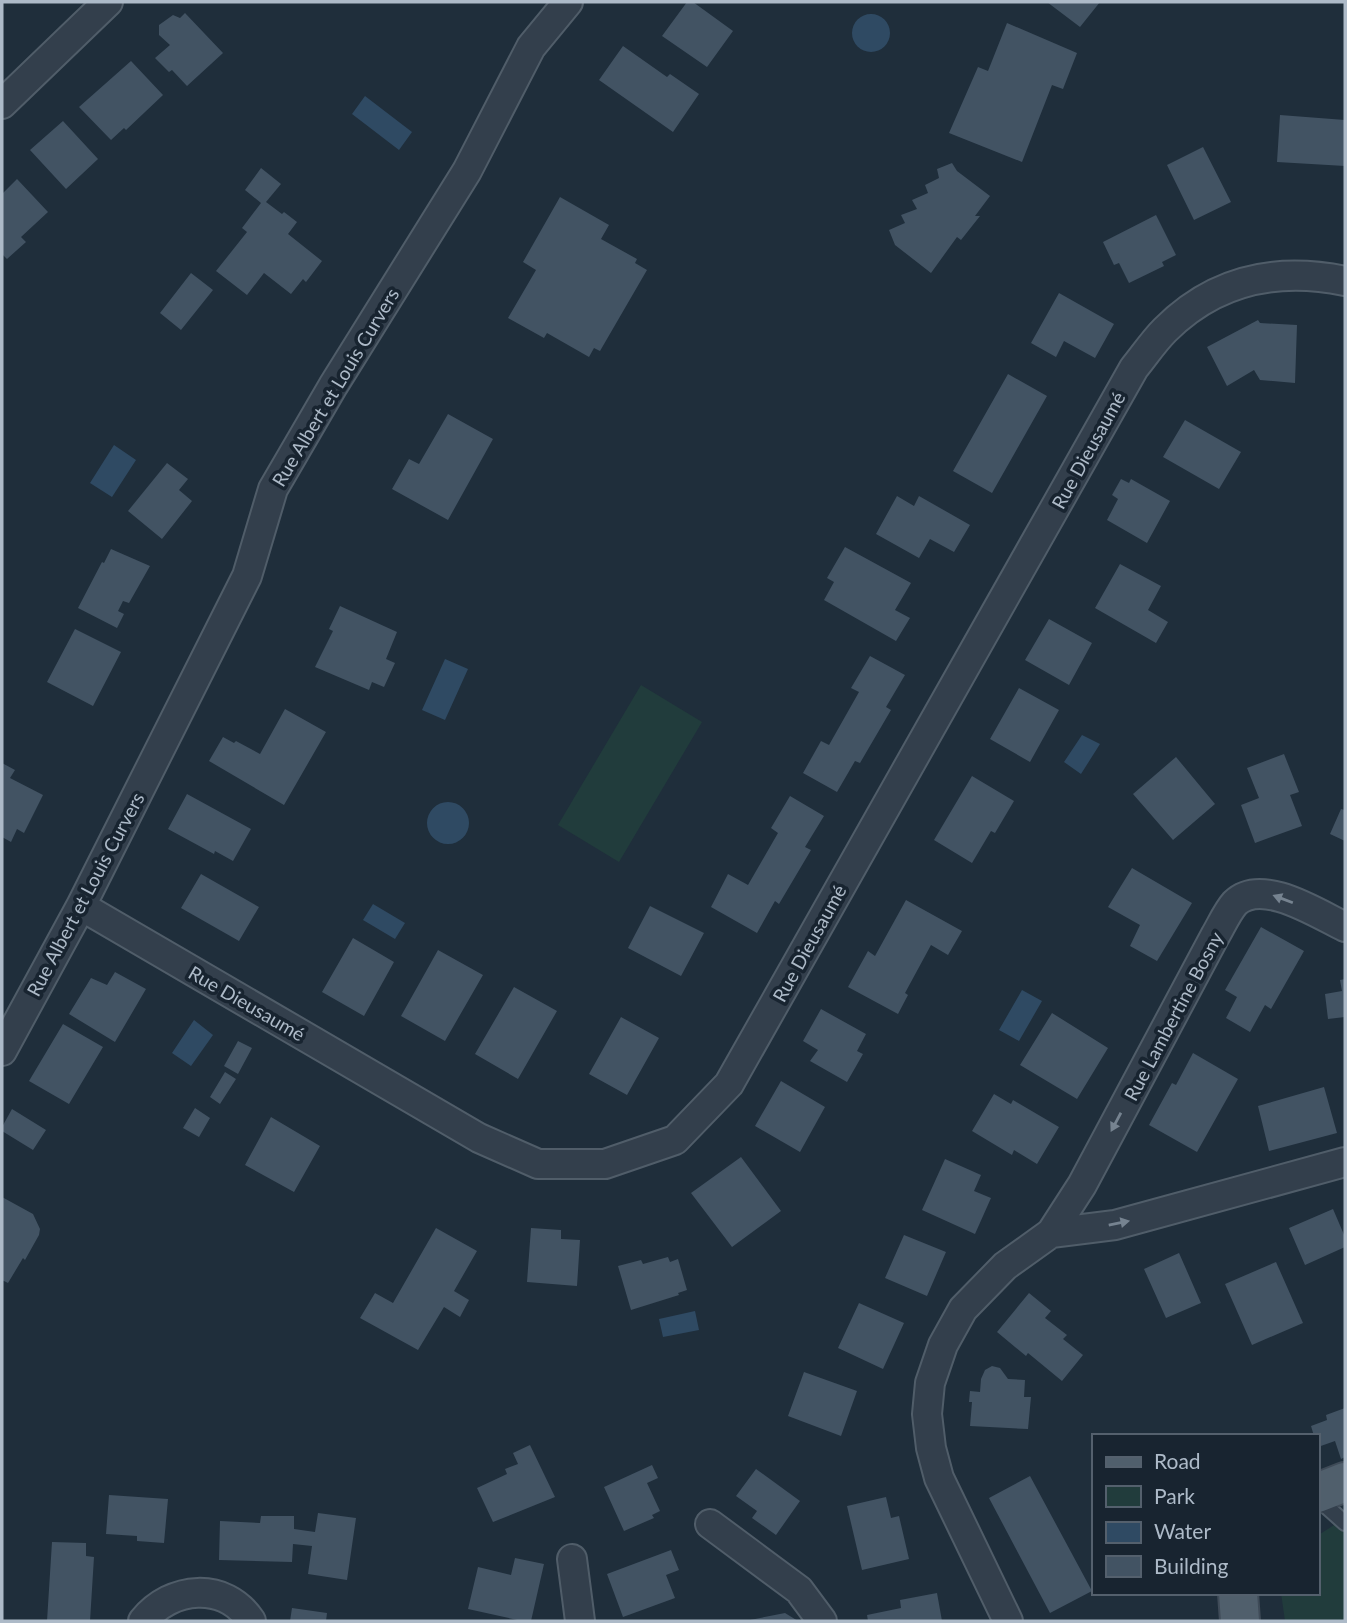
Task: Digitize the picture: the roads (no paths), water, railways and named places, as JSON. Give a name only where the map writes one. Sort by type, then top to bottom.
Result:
[{"type":"main road","points":[[1319,1492],[1345,1482]]},
{"type":"main road","points":[[1238,1595],[1240,1621]]},
{"type":"street","points":[[2,104],[108,2]]},
{"type":"street","name":"Rue Albert et Louis Curvers","points":[[2,1051],[81,906],[247,576],[273,489],[333,386],[467,171],[531,47],[568,2]]},
{"type":"street","name":"Rue Dieusaumé","points":[[81,906],[479,1138],[538,1164],[605,1164],[675,1140],[729,1084],[1134,368],[1164,331],[1200,300],[1239,283],[1280,275],[1321,276],[1345,281]]},
{"type":"street","name":"Rue Lambertine Bosny","points":[[1008,1621],[939,1478],[931,1448],[927,1414],[929,1383],[943,1346],[963,1309],[1005,1266],[1051,1233],[1082,1185],[1215,936],[1236,903],[1257,892],[1279,896],[1345,927]]},
{"type":"street","name":"Rue Lambertine Bosny","points":[[1051,1233],[1115,1224],[1345,1162]]},
{"type":"street","points":[[710,1524],[799,1590],[822,1621]]},
{"type":"street","points":[[572,1559],[580,1621]]},
{"type":"street","points":[[143,1621],[152,1609],[168,1599],[191,1593],[219,1595],[239,1605],[251,1621]]},
{"type":"lane","points":[[1319,1500],[1345,1522]]},
{"type":"water","points":[[871,14],[884,20],[890,33],[884,46],[871,52],[858,46],[852,33],[858,20]]},
{"type":"water","points":[[365,96],[412,132],[399,150],[352,114]]},
{"type":"water","points":[[114,445],[136,460],[112,497],[90,483]]},
{"type":"water","points":[[445,659],[468,669],[445,720],[422,710]]},
{"type":"water","points":[[1082,735],[1100,744],[1081,774],[1064,762]]},
{"type":"water","points":[[448,802],[463,808],[469,823],[463,838],[448,844],[433,838],[427,823],[433,808]]},
{"type":"water","points":[[373,904],[405,923],[395,939],[363,920]]},
{"type":"water","points":[[1022,990],[1042,1001],[1019,1041],[999,1030]]},
{"type":"water","points":[[194,1020],[213,1035],[191,1066],[172,1053]]},
{"type":"water","points":[[695,1311],[699,1330],[663,1337],[659,1319]]}]
